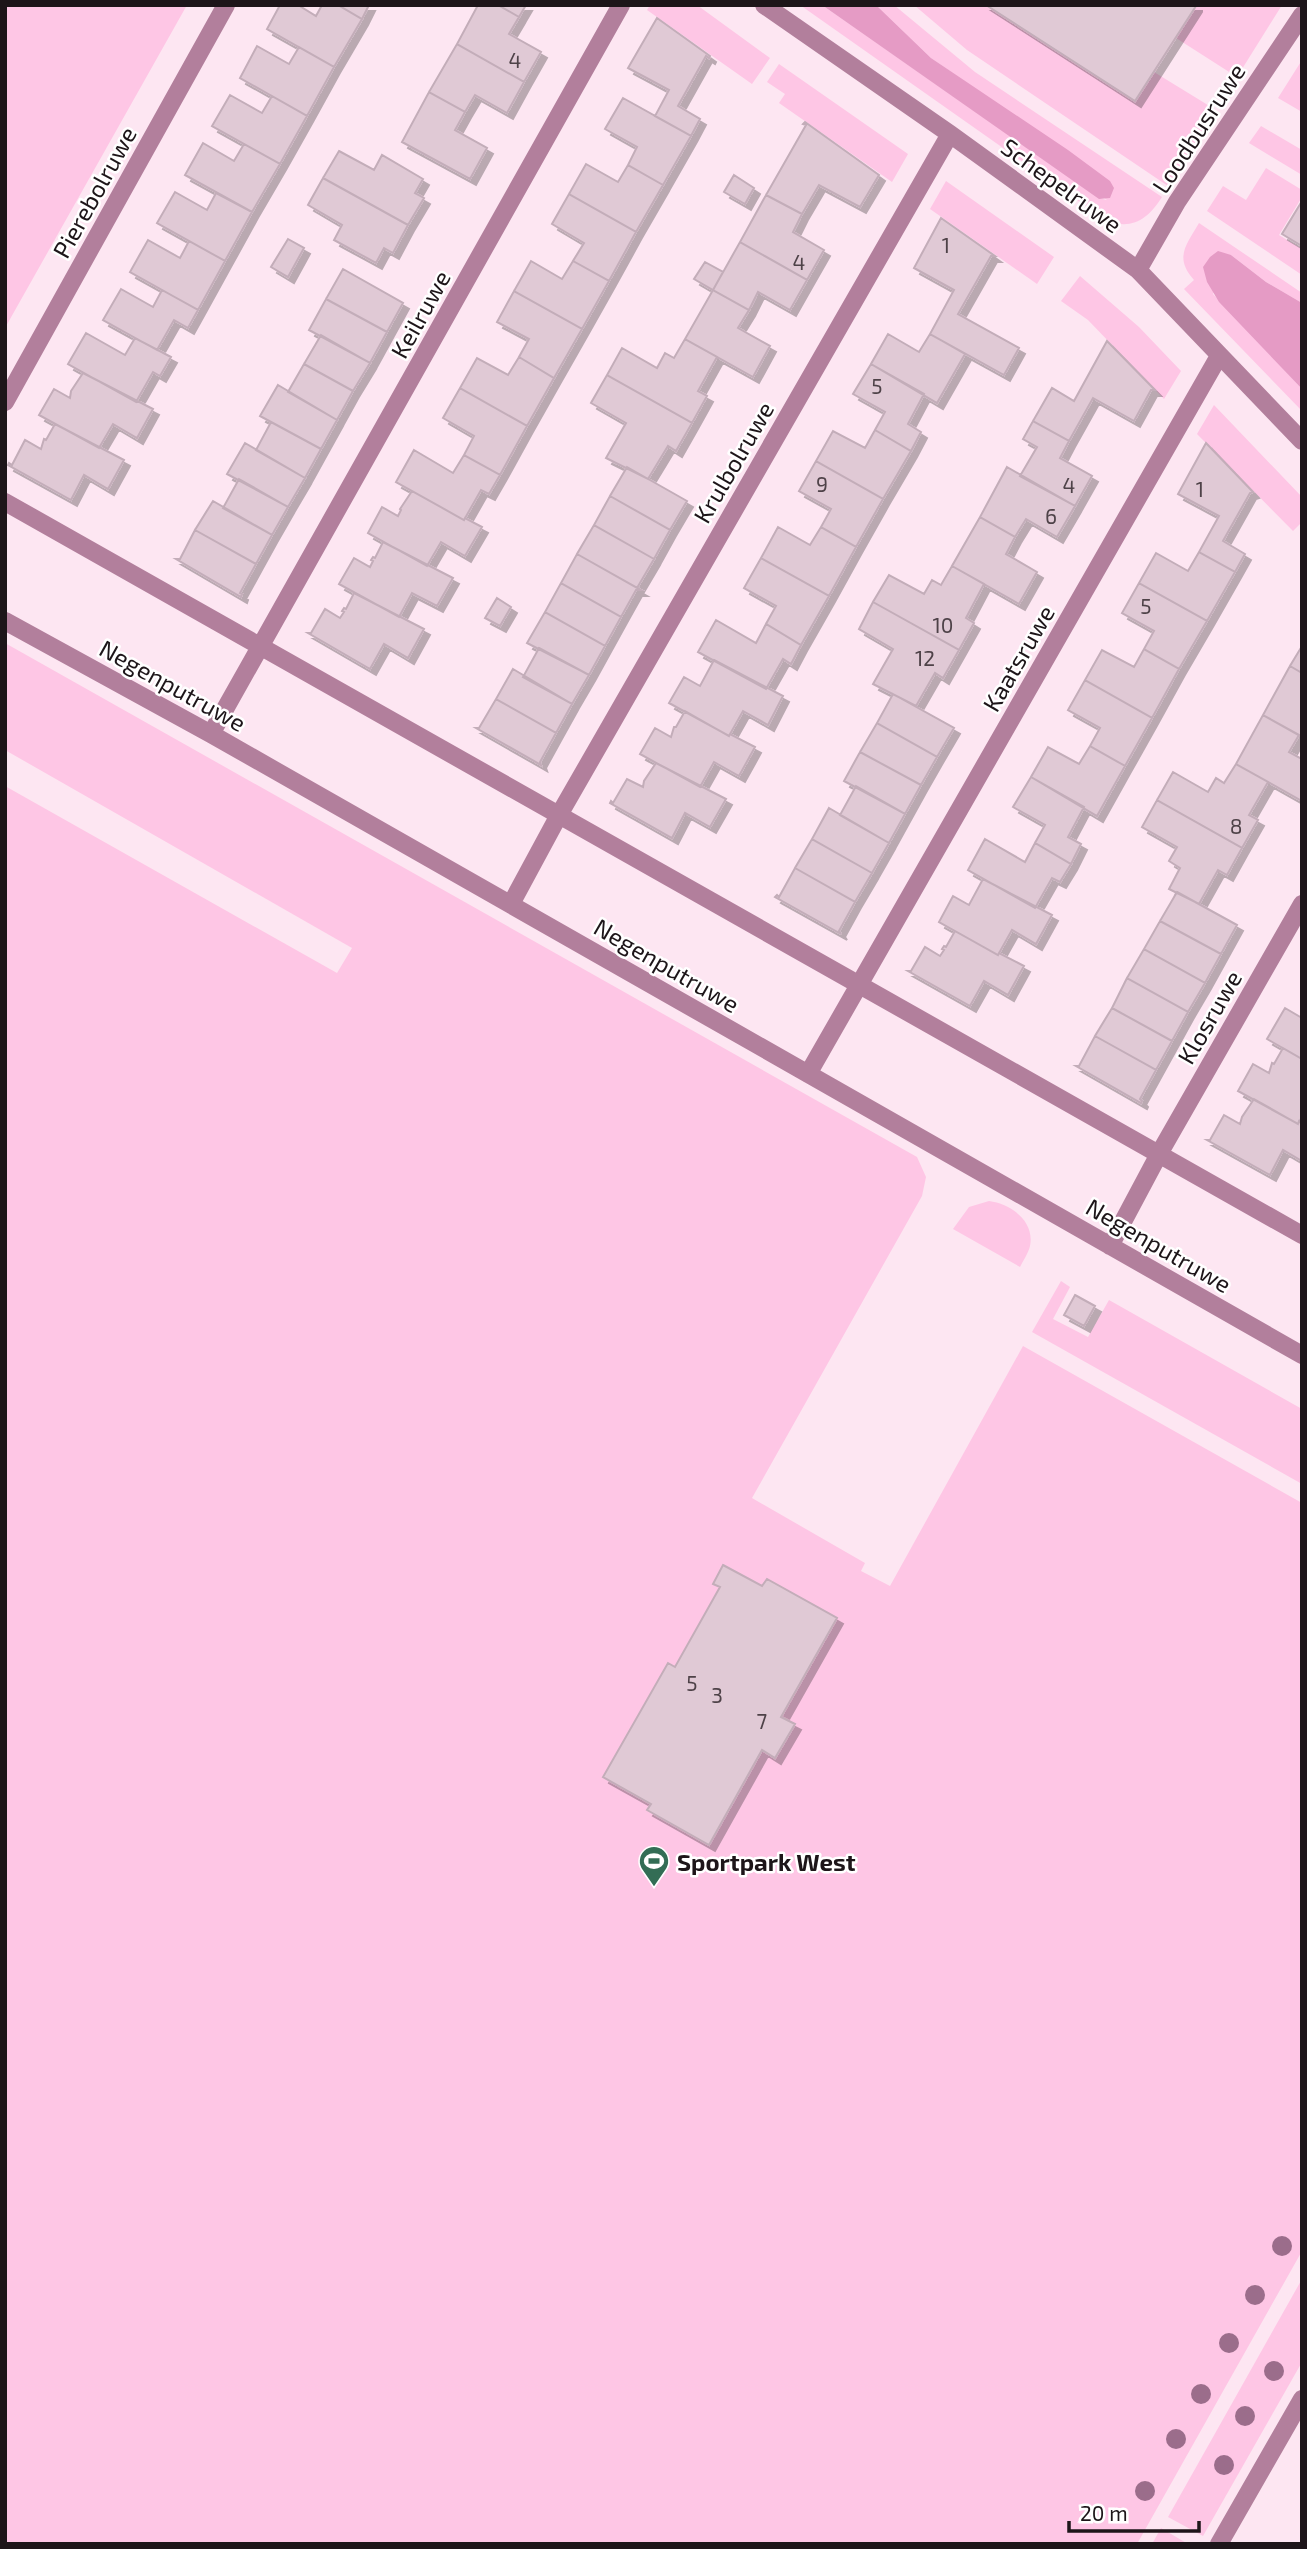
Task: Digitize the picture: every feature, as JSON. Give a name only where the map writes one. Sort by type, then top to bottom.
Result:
[{"type":"street","name":"Pierebolruwe","points":[[5,402],[226,5]]},
{"type":"street","name":"Keilruwe","points":[[211,734],[621,5]]},
{"type":"street","name":"Schepelruwe","points":[[764,5],[950,134],[1138,270],[1302,441]]},
{"type":"street","name":"Loodbusruwe","points":[[1138,270],[1177,202],[1302,15]]},
{"type":"street","name":"Krulbolruwe","points":[[511,904],[559,815],[950,134]]},
{"type":"street","name":"Kaatsruwe","points":[[808,1074],[1219,356]]},
{"type":"street","points":[[5,502],[1302,1235]]},
{"type":"street","name":"Negenputruwe","points":[[5,621],[211,734],[1302,1355]]},
{"type":"street","name":"Klosruwe","points":[[1110,1246],[1159,1154],[1302,904]]},
{"type":"street","points":[[1219,2544],[1302,2399]]},
{"type":"shaded area","points":[[5,5],[187,5],[5,328]]},
{"type":"shaded area","points":[[650,5],[697,5],[770,58],[752,84],[647,10]]},
{"type":"shaded area","points":[[800,5],[822,5],[1099,198],[1107,200],[970,85],[931,58],[876,5],[894,5],[975,72],[1162,197],[1139,221],[1125,224],[1107,221]]},
{"type":"shaded area","points":[[822,5],[876,5],[931,58],[1110,181],[1114,188],[1110,198],[1099,199]]},
{"type":"shaded area","points":[[914,5],[986,5],[1135,101],[1154,72],[1216,110],[1168,186],[967,50]]},
{"type":"shaded area","points":[[1196,5],[1282,5],[1237,77],[1176,38]]},
{"type":"shaded area","points":[[1302,60],[1302,112],[1278,98]]},
{"type":"shaded area","points":[[779,64],[908,154],[892,182],[779,103],[785,94],[767,82]]},
{"type":"shaded area","points":[[1261,126],[1302,150],[1302,175],[1249,143]]},
{"type":"shaded area","points":[[1266,168],[1302,190],[1302,197],[1279,235],[1302,249],[1302,275],[1207,211],[1223,186],[1246,200]]},
{"type":"shaded area","points":[[946,181],[1054,257],[1037,284],[930,209]]},
{"type":"shaded area","points":[[1199,223],[1302,293],[1302,303],[1266,282],[1231,255],[1213,294],[1302,389],[1302,411],[1184,289],[1194,280],[1185,265],[1184,251]]},
{"type":"shaded area","points":[[1218,251],[1231,255],[1266,282],[1302,303],[1302,389],[1219,302],[1207,282],[1203,267]]},
{"type":"shaded area","points":[[1080,276],[1139,327],[1181,371],[1164,399],[1088,320],[1061,301]]},
{"type":"shaded area","points":[[1214,405],[1302,497],[1302,522],[1293,531],[1197,434]]},
{"type":"shaded area","name":"Sportpark West","points":[[5,643],[917,1157],[926,1177],[922,1196],[752,1498],[865,1563],[861,1571],[890,1586],[1023,1346],[1302,1503],[1302,2251],[1137,2544],[5,2544],[5,786],[337,973],[352,948],[5,750]]},
{"type":"shaded area","points":[[989,1201],[1013,1210],[1020,1215],[1029,1229],[1030,1246],[1020,1267],[953,1229],[969,1207]]},
{"type":"shaded area","points":[[1061,1281],[1070,1287],[1053,1319],[1088,1337],[1109,1300],[1302,1409],[1302,1484],[1032,1332]]},
{"type":"shaded area","points":[[1302,2279],[1302,2362],[1203,2536],[1168,2517]]},
{"type":"shaded area","points":[[1161,2528],[1188,2544],[1152,2544]]},
{"type":"building","points":[[280,5],[298,5],[316,16],[322,5],[338,5],[362,19],[334,67],[267,29]]},
{"type":"building","points":[[338,5],[369,5],[362,19]]},
{"type":"building","points":[[478,5],[498,5],[519,17],[509,34],[541,52],[524,82],[457,44]]},
{"type":"building","points":[[498,5],[526,5],[519,17]]},
{"type":"building","points":[[986,5],[1196,5],[1196,6],[1135,101]]},
{"type":"building","points":[[657,18],[710,56],[706,56],[678,106],[700,119],[691,136],[655,116],[669,90],[628,68]]},
{"type":"building","points":[[457,44],[524,82],[507,113],[475,95],[465,112],[429,92]]},
{"type":"building","points":[[257,46],[289,64],[299,47],[334,67],[307,116],[240,78]]},
{"type":"building","points":[[429,92],[465,112],[455,130],[487,148],[470,179],[402,142]]},
{"type":"building","points":[[230,95],[262,113],[272,96],[307,116],[280,164],[212,126]]},
{"type":"building","points":[[623,98],[691,136],[663,185],[628,165],[637,147],[605,129]]},
{"type":"building","points":[[805,122],[879,175],[860,207],[819,185],[802,214],[766,195],[806,125],[803,124]]},
{"type":"building","points":[[203,143],[234,161],[244,144],[280,164],[252,212],[185,175]]},
{"type":"building","points":[[339,151],[374,170],[382,155],[423,179],[415,193],[424,198],[408,225],[323,178]]},
{"type":"building","points":[[586,164],[618,182],[628,165],[663,185],[636,232],[569,194]]},
{"type":"building","points":[[734,175],[754,188],[745,204],[724,192]]},
{"type":"building","points":[[323,178],[408,225],[393,253],[384,248],[376,263],[334,240],[342,225],[308,205]]},
{"type":"building","points":[[175,192],[207,210],[216,193],[252,212],[225,261],[157,223]]},
{"type":"building","points":[[569,194],[636,232],[609,281],[573,261],[584,243],[552,224]]},
{"type":"building","points":[[766,195],[802,214],[793,232],[824,250],[807,280],[740,242]]},
{"type":"building","points":[[1302,201],[1302,246],[1282,234]]},
{"type":"building","points":[[941,218],[995,256],[991,256],[958,314],[1019,348],[1004,375],[930,334],[954,290],[914,268]]},
{"type":"building","points":[[288,239],[304,248],[288,277],[271,267]]},
{"type":"building","points":[[148,240],[180,258],[189,241],[225,261],[198,310],[130,272]]},
{"type":"building","points":[[740,242],[807,280],[790,310],[758,292],[749,310],[713,290]]},
{"type":"building","points":[[531,261],[562,279],[573,261],[609,281],[582,329],[514,291]]},
{"type":"building","points":[[705,262],[723,272],[713,290],[694,279]]},
{"type":"building","points":[[343,269],[403,303],[387,332],[326,299]]},
{"type":"building","points":[[121,289],[153,307],[162,290],[198,310],[188,328],[174,320],[157,350],[103,320]]},
{"type":"building","points":[[713,290],[749,310],[738,328],[770,346],[753,377],[685,339]]},
{"type":"building","points":[[514,291],[582,329],[554,378],[519,357],[529,339],[497,322]]},
{"type":"building","points":[[326,299],[387,332],[370,363],[309,330]]},
{"type":"building","points":[[86,333],[125,355],[135,338],[171,357],[160,376],[153,372],[136,402],[68,364]]},
{"type":"building","points":[[888,334],[919,352],[930,334],[965,354],[937,403],[871,364]]},
{"type":"building","points":[[321,335],[370,363],[353,391],[304,364]]},
{"type":"building","points":[[685,339],[717,357],[698,391],[707,396],[692,423],[607,375],[622,348],[657,368],[665,353],[674,358]]},
{"type":"building","points":[[1107,341],[1155,390],[1151,390],[1134,421],[1093,398],[1069,441],[1033,421],[1052,388],[1074,401]]},
{"type":"building","points":[[519,357],[554,378],[527,426],[460,388],[477,358],[508,375]]},
{"type":"building","points":[[304,364],[353,391],[337,420],[288,392]]},
{"type":"building","points":[[871,364],[924,394],[908,424],[921,432],[911,451],[875,430],[885,412],[853,394]]},
{"type":"building","points":[[83,373],[153,409],[137,438],[113,424],[99,448],[39,415],[54,389],[70,398],[71,391]]},
{"type":"building","points":[[607,375],[692,423],[676,451],[668,446],[648,479],[606,458],[626,423],[591,403]]},
{"type":"building","points":[[278,385],[337,420],[321,449],[260,416]]},
{"type":"building","points":[[460,388],[527,426],[500,475],[464,455],[474,436],[443,418]]},
{"type":"building","points":[[1033,421],[1069,441],[1060,458],[1092,476],[1075,506],[1020,476],[1037,447],[1023,439]]},
{"type":"building","points":[[271,422],[321,449],[305,478],[256,450]]},
{"type":"building","points":[[55,424],[124,460],[108,489],[84,475],[71,500],[8,465],[12,465],[25,440],[41,449],[44,439],[46,440]]},
{"type":"building","points":[[875,430],[911,451],[883,499],[816,461],[833,431],[865,448]]},
{"type":"building","points":[[245,443],[305,478],[288,507],[227,474]]},
{"type":"building","points":[[1206,443],[1253,492],[1223,541],[1245,554],[1235,572],[1199,552],[1219,516],[1178,494]]},
{"type":"building","points":[[414,450],[453,473],[464,455],[500,475],[489,494],[481,490],[464,520],[396,482]]},
{"type":"building","points":[[816,461],[883,499],[856,547],[821,527],[831,509],[799,491]]},
{"type":"building","points":[[627,467],[687,501],[670,530],[610,496]]},
{"type":"building","points":[[1007,467],[1075,506],[1057,537],[1026,519],[1015,537],[980,517]]},
{"type":"building","points":[[239,479],[288,507],[272,535],[223,508]]},
{"type":"building","points":[[412,491],[482,527],[465,556],[441,542],[427,566],[368,533],[382,507],[398,516]]},
{"type":"building","points":[[610,496],[670,530],[654,559],[594,525]]},
{"type":"building","points":[[213,501],[272,535],[256,564],[195,530]]},
{"type":"building","points":[[980,517],[1015,537],[1006,554],[1037,572],[1019,604],[952,566]]},
{"type":"building","points":[[594,525],[654,559],[637,588],[577,554]]},
{"type":"building","points":[[778,527],[810,545],[821,527],[856,547],[829,596],[761,558]]},
{"type":"building","points":[[195,530],[256,564],[240,593],[241,597],[176,559],[180,559]]},
{"type":"building","points":[[383,542],[453,578],[437,606],[412,593],[399,617],[339,584],[354,558],[370,567],[373,561],[371,560],[375,558]]},
{"type":"building","points":[[1199,552],[1235,572],[1207,621],[1139,583],[1156,553],[1188,571]]},
{"type":"building","points":[[577,554],[641,590],[636,590],[621,617],[561,583]]},
{"type":"building","points":[[761,558],[829,596],[801,645],[766,624],[776,606],[744,588]]},
{"type":"building","points":[[952,566],[984,584],[966,618],[974,623],[959,650],[873,602],[889,575],[924,594],[932,580],[941,585]]},
{"type":"building","points":[[561,583],[621,617],[605,646],[545,612]]},
{"type":"building","points":[[1139,583],[1207,621],[1179,669],[1144,649],[1154,631],[1122,613]]},
{"type":"building","points":[[354,593],[424,629],[408,658],[384,644],[370,669],[308,633],[311,633],[325,609],[340,618]]},
{"type":"building","points":[[497,598],[511,607],[500,626],[485,618]]},
{"type":"building","points":[[873,602],[959,650],[943,678],[935,673],[916,706],[873,684],[893,649],[859,629]]},
{"type":"building","points":[[545,612],[605,646],[589,675],[527,643]]},
{"type":"building","points":[[716,620],[756,643],[766,624],[801,645],[791,664],[783,659],[766,689],[698,652]]},
{"type":"building","points":[[1302,646],[1302,673],[1290,666]]},
{"type":"building","points":[[539,648],[589,675],[572,704],[523,677]]},
{"type":"building","points":[[1144,649],[1179,669],[1152,718],[1085,680],[1102,650],[1134,667]]},
{"type":"building","points":[[714,660],[783,696],[768,725],[743,711],[729,736],[669,703],[684,677],[700,686]]},
{"type":"building","points":[[1290,666],[1302,673],[1302,737],[1263,715]]},
{"type":"building","points":[[513,669],[572,704],[556,733],[496,699]]},
{"type":"building","points":[[1085,680],[1152,718],[1125,766],[1090,746],[1100,728],[1068,710]]},
{"type":"building","points":[[893,694],[954,728],[937,757],[877,723]]},
{"type":"building","points":[[496,699],[556,733],[540,762],[541,765],[476,728],[479,728]]},
{"type":"building","points":[[685,711],[729,736],[730,734],[755,747],[739,776],[714,762],[700,787],[640,754],[655,728],[671,737]]},
{"type":"building","points":[[1263,715],[1299,735],[1289,752],[1302,759],[1302,801],[1236,764]]},
{"type":"building","points":[[877,723],[937,757],[921,785],[860,752]]},
{"type":"building","points":[[1090,746],[1125,766],[1097,816],[1031,777],[1048,747],[1079,764]]},
{"type":"building","points":[[860,752],[921,785],[905,814],[844,781]]},
{"type":"building","points":[[656,763],[726,799],[710,827],[685,813],[672,838],[610,803],[613,803],[627,779],[643,787]]},
{"type":"building","points":[[1236,764],[1268,782],[1249,815],[1258,820],[1242,848],[1157,800],[1173,772],[1208,792],[1216,778],[1224,783]]},
{"type":"building","points":[[1031,777],[1084,807],[1068,837],[1081,844],[1071,864],[1035,843],[1045,825],[1013,807]]},
{"type":"building","points":[[856,786],[905,814],[889,843],[840,815]]},
{"type":"building","points":[[1157,800],[1242,848],[1227,875],[1218,870],[1199,904],[1169,889],[1180,868],[1169,861],[1177,847],[1142,827]]},
{"type":"building","points":[[829,808],[889,843],[872,873],[812,839]]},
{"type":"building","points":[[812,839],[872,873],[855,902],[795,868]]},
{"type":"building","points":[[985,839],[1025,862],[1035,843],[1071,864],[1060,882],[1052,878],[1035,908],[968,870]]},
{"type":"building","points":[[795,868],[855,902],[839,931],[841,934],[775,897],[779,897]]},
{"type":"building","points":[[983,879],[1052,915],[1036,944],[1012,930],[998,955],[939,922],[953,896],[969,905]]},
{"type":"building","points":[[1177,892],[1237,925],[1221,954],[1160,921]]},
{"type":"building","points":[[1160,921],[1221,954],[1205,983],[1144,949]]},
{"type":"building","points":[[955,931],[1024,966],[1008,995],[984,981],[970,1006],[908,971],[911,971],[925,947],[940,956]]},
{"type":"building","points":[[1144,949],[1205,983],[1188,1012],[1127,978]]},
{"type":"building","points":[[1127,978],[1188,1012],[1172,1041],[1112,1008]]},
{"type":"building","points":[[1112,1008],[1172,1041],[1156,1070],[1095,1036]]},
{"type":"building","points":[[1285,1008],[1302,1018],[1302,1059],[1267,1039]]},
{"type":"building","points":[[1095,1036],[1156,1070],[1140,1099],[1141,1103],[1076,1066],[1079,1066]]},
{"type":"building","points":[[1283,1048],[1302,1059],[1302,1117],[1298,1124],[1238,1091],[1253,1064],[1269,1073],[1272,1063],[1274,1064]]},
{"type":"building","points":[[1254,1099],[1298,1124],[1299,1121],[1302,1123],[1302,1161],[1283,1150],[1270,1175],[1207,1140],[1210,1140],[1224,1115],[1240,1124]]},
{"type":"building","points":[[1075,1295],[1095,1306],[1084,1326],[1064,1315]]},
{"type":"building","points":[[723,1565],[762,1586],[767,1579],[837,1618],[781,1717],[795,1724],[775,1758],[762,1750],[709,1845],[647,1810],[651,1804],[603,1777],[668,1663],[675,1667],[720,1587],[713,1584]]},
{"type":"place","name":"Sportpark West","points":[[654,1888]]}]
